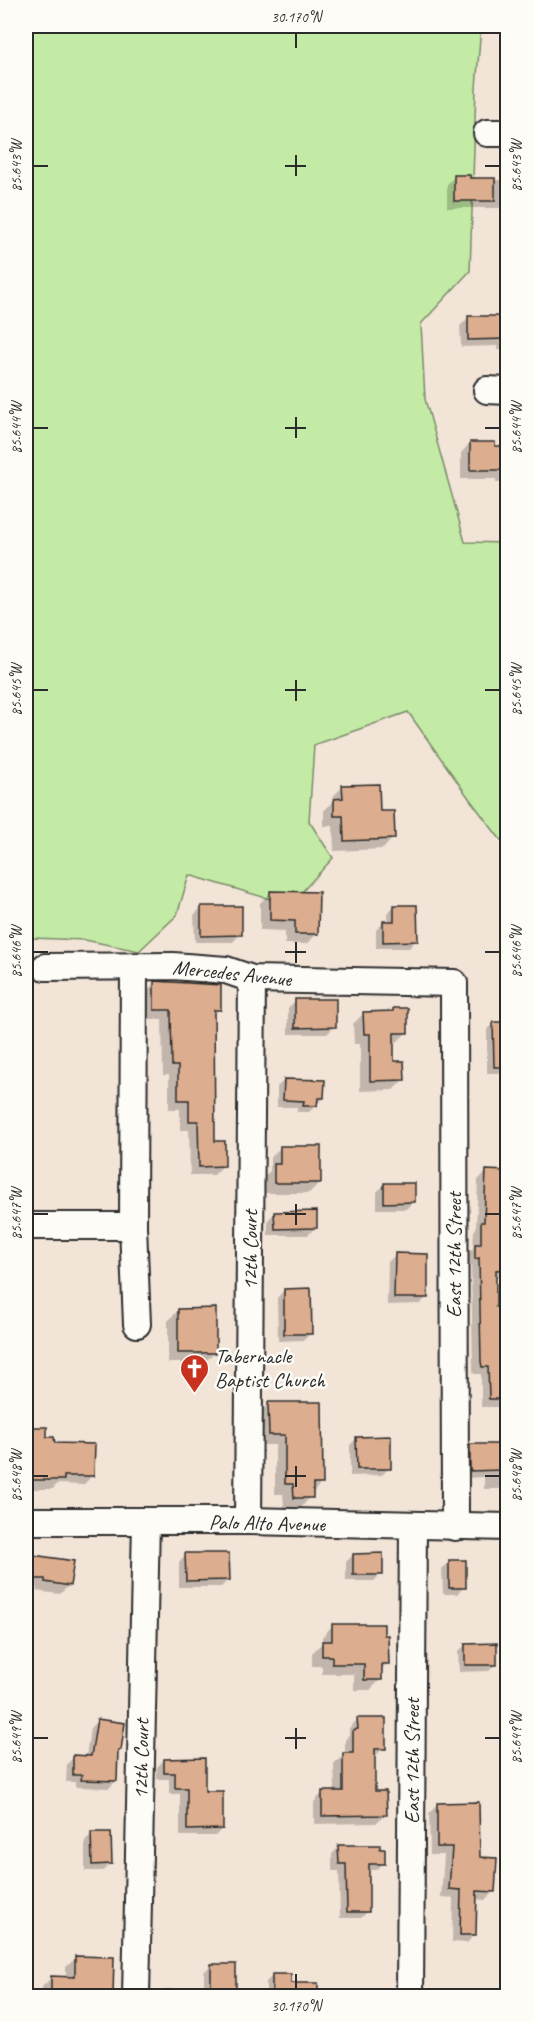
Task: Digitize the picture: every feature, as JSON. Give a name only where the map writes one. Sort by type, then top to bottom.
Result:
[{"type":"street","name":"Mercedes Avenue","points":[[45,967],[173,966],[226,970],[252,979],[454,982]]},
{"type":"street","points":[[134,967],[133,1226],[137,1324]]},
{"type":"street","name":"12th Court","points":[[248,1521],[252,979]]},
{"type":"street","name":"East 12th Street","points":[[454,982],[455,1527]]},
{"type":"street","points":[[26,1226],[133,1226]]},
{"type":"street","name":"Palo Alto Avenue","points":[[26,1521],[248,1521],[507,1527]]},
{"type":"street","name":"12th Court","points":[[136,1996],[146,1521]]},
{"type":"street","name":"East 12th Street","points":[[410,1996],[413,1526]]},
{"type":"green space","points":[[26,26],[481,26],[476,88],[470,271],[421,324],[425,399],[465,542],[507,543],[507,848],[408,712],[314,745],[309,821],[333,858],[290,905],[189,875],[177,915],[139,951],[85,940],[32,938],[26,947]]},
{"type":"building","points":[[454,175],[470,175],[470,178],[495,178],[495,201],[454,201]]},
{"type":"building","points":[[468,316],[507,316],[507,339],[468,340]]},
{"type":"building","points":[[470,442],[495,442],[495,446],[507,446],[507,470],[470,470]]},
{"type":"building","points":[[379,784],[380,811],[394,811],[395,839],[344,841],[343,816],[334,816],[334,799],[343,798],[342,785]]},
{"type":"building","points":[[270,891],[319,892],[318,934],[295,934],[295,921],[270,920]]},
{"type":"building","points":[[394,905],[417,905],[418,941],[383,942],[383,921],[394,921]]},
{"type":"building","points":[[201,906],[242,906],[242,935],[201,936]]},
{"type":"building","points":[[154,981],[221,985],[221,1010],[214,1010],[215,1141],[225,1141],[225,1166],[199,1167],[198,1121],[189,1121],[189,1100],[178,1100],[178,1066],[172,1066],[171,1010],[154,1010]]},
{"type":"building","points":[[295,999],[336,999],[336,1027],[295,1028]]},
{"type":"building","points":[[393,1008],[408,1008],[408,1033],[394,1033],[394,1061],[404,1061],[405,1080],[370,1081],[370,1034],[364,1034],[363,1012],[393,1011]]},
{"type":"building","points":[[493,1022],[507,1022],[507,1067],[494,1067]]},
{"type":"building","points":[[284,1079],[325,1080],[324,1098],[318,1098],[317,1106],[303,1106],[304,1101],[283,1100]]},
{"type":"building","points":[[280,1146],[321,1146],[321,1183],[274,1183],[274,1164],[280,1164]]},
{"type":"building","points":[[486,1170],[507,1171],[507,1269],[496,1270],[496,1307],[507,1307],[507,1399],[489,1399],[488,1367],[482,1367],[481,1362],[479,1258],[475,1259],[475,1244],[481,1244]]},
{"type":"building","points":[[384,1183],[415,1183],[415,1202],[384,1203]]},
{"type":"building","points":[[317,1211],[317,1228],[275,1229],[274,1212]]},
{"type":"building","points":[[395,1253],[428,1254],[428,1298],[394,1298]]},
{"type":"building","points":[[311,1288],[312,1334],[284,1334],[284,1289]]},
{"type":"building","points":[[216,1308],[216,1353],[178,1353],[178,1309]]},
{"type":"building","points":[[268,1402],[322,1402],[323,1484],[313,1484],[313,1498],[294,1498],[293,1484],[285,1484],[285,1435],[269,1435]]},
{"type":"building","points":[[26,1427],[47,1427],[47,1437],[54,1437],[55,1443],[95,1444],[94,1476],[64,1476],[64,1480],[26,1480]]},
{"type":"building","points":[[391,1436],[391,1469],[357,1469],[356,1437]]},
{"type":"building","points":[[470,1444],[502,1444],[502,1470],[470,1471]]},
{"type":"building","points":[[185,1553],[229,1553],[230,1580],[186,1581]]},
{"type":"building","points":[[383,1553],[383,1575],[353,1575],[353,1554]]},
{"type":"building","points":[[26,1554],[74,1561],[70,1586],[45,1582],[45,1579],[26,1579]]},
{"type":"building","points":[[449,1560],[466,1560],[466,1588],[449,1588]]},
{"type":"building","points":[[332,1624],[384,1624],[384,1635],[388,1635],[389,1664],[382,1664],[382,1680],[364,1680],[364,1664],[332,1664],[332,1656],[322,1656],[322,1641],[332,1641]]},
{"type":"building","points":[[497,1643],[497,1665],[465,1665],[465,1644]]},
{"type":"building","points":[[357,1718],[386,1718],[386,1749],[375,1749],[375,1791],[386,1791],[387,1815],[322,1816],[322,1791],[343,1791],[343,1753],[353,1753],[353,1730],[358,1729]]},
{"type":"building","points":[[97,1719],[125,1723],[121,1750],[118,1750],[117,1781],[81,1780],[82,1775],[73,1775],[73,1755],[91,1756]]},
{"type":"building","points":[[205,1758],[205,1791],[223,1791],[223,1829],[187,1830],[187,1788],[175,1788],[175,1773],[164,1773],[164,1759]]},
{"type":"building","points":[[479,1802],[480,1857],[497,1858],[495,1892],[477,1891],[476,1935],[460,1935],[461,1890],[449,1889],[452,1847],[437,1847],[437,1803]]},
{"type":"building","points":[[91,1832],[111,1832],[112,1864],[92,1865]]},
{"type":"building","points":[[338,1845],[380,1845],[380,1849],[385,1849],[385,1864],[369,1864],[369,1912],[347,1912],[346,1864],[339,1864]]},
{"type":"building","points":[[75,1956],[114,1957],[113,1996],[51,1996],[51,1976],[75,1977]]},
{"type":"building","points":[[211,1964],[236,1964],[236,1996],[211,1996]]},
{"type":"building","points":[[272,1974],[291,1974],[291,1983],[318,1983],[318,1996],[272,1996]]},
{"type":"place","name":"Tabernacle Baptist Church","points":[[194,1394]]}]
